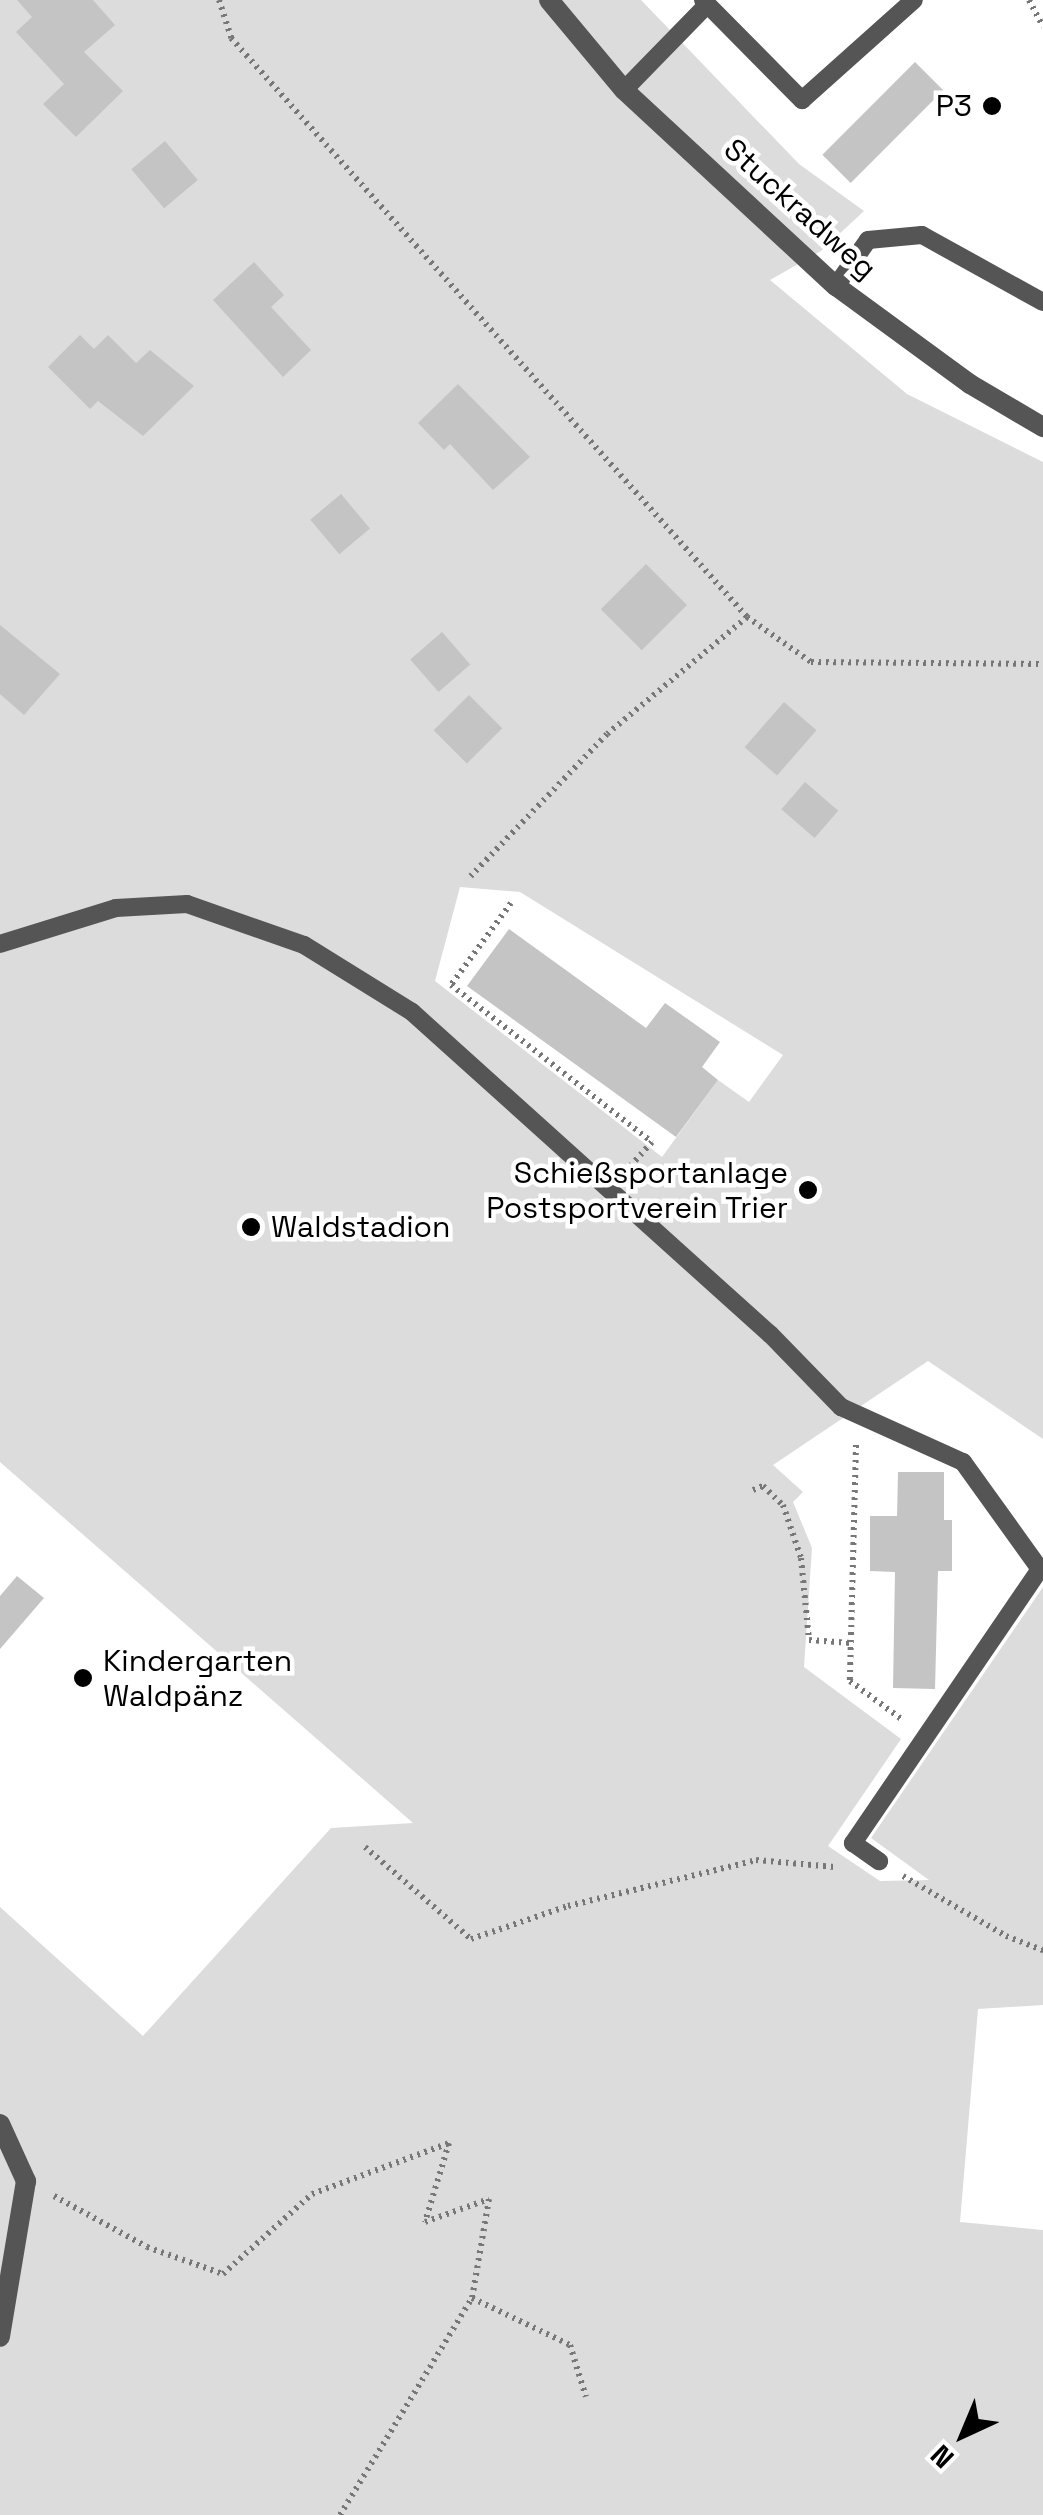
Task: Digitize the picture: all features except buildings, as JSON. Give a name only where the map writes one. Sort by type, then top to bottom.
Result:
[{"type":"street","name":"Stuckradweg","points":[[548,0],[624,90],[836,286],[970,384],[1043,427]]},
{"type":"street","points":[[0,2124],[26,2181],[0,2337]]},
{"type":"lane","points":[[624,90],[705,2],[802,100],[914,0]]},
{"type":"lane","points":[[836,286],[868,240],[922,235],[1043,302]]},
{"type":"lane","points":[[0,944],[116,908],[187,904],[304,945],[412,1012],[770,1334],[840,1408],[964,1462],[1040,1569],[853,1843],[879,1861]]},
{"type":"path","points":[[219,0],[231,38],[747,617],[811,662],[1043,664]]},
{"type":"path","points":[[1028,0],[1043,26]]},
{"type":"path","points":[[471,876],[606,734],[747,617]]},
{"type":"path","points":[[511,903],[451,986],[652,1142]]},
{"type":"path","points":[[855,1464],[850,1681],[874,1704]]},
{"type":"path","points":[[752,1490],[762,1486],[783,1506],[802,1558],[809,1640],[851,1643]]},
{"type":"path","points":[[365,1848],[470,1939],[568,1906],[756,1860],[828,1868],[879,1861],[1006,1936],[1043,1950]]},
{"type":"path","points":[[26,2181],[147,2247],[223,2274],[312,2194],[449,2143],[425,2222],[488,2199],[472,2298],[340,2515]]},
{"type":"path","points":[[472,2298],[570,2345],[586,2397]]},
{"type":"shaded area","points":[[0,0],[641,0],[799,164],[864,211],[821,251],[770,280],[907,394],[1043,462],[1043,1439],[928,1361],[773,1465],[803,1492],[793,1502],[812,1548],[804,1667],[901,1739],[828,1846],[880,1881],[929,1880],[871,1838],[1043,1587],[1043,2005],[978,2009],[960,2222],[1043,2230],[1043,2515],[0,2515],[0,1907],[143,2036],[331,1828],[413,1823],[0,1462]],"holes":[[[460,887],[520,892],[783,1055],[749,1102],[718,1080],[662,1157],[435,981]]]},
{"type":"place","name":"P3","points":[[992,106]]},
{"type":"place","name":"Schießsportanlage Postsportverein Trier","points":[[808,1190]]},
{"type":"place","name":"Waldstadion","points":[[251,1227]]},
{"type":"place","name":"Kindergarten Waldpänz","points":[[83,1678]]}]
